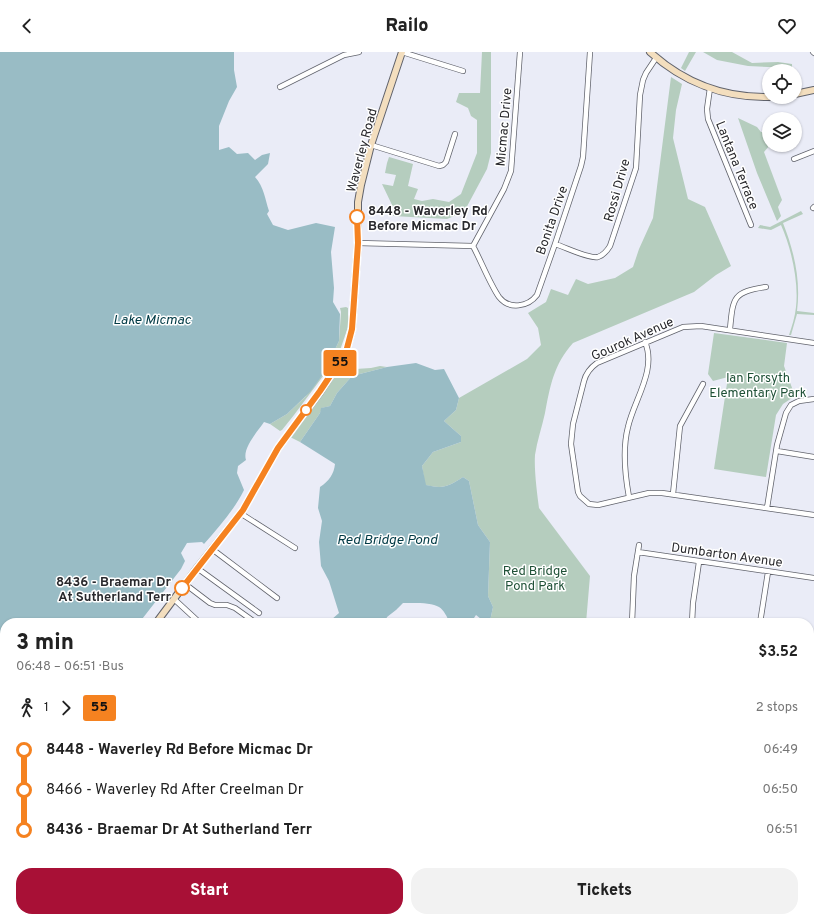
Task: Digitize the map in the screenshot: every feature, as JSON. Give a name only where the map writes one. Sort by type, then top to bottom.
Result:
[{"type":"main road","name":"Waverley Road","points":[[160,618],[240,513],[278,448],[339,365],[349,346],[352,329],[358,243],[358,202],[361,184],[371,145],[402,52]]},
{"type":"main road","points":[[650,52],[656,58],[696,83],[739,96],[762,97]]},
{"type":"main road","points":[[802,93],[814,90]]},
{"type":"street","points":[[280,86],[344,53],[358,52]]},
{"type":"street","points":[[402,52],[463,71]]},
{"type":"street","name":"Micmac Drive","points":[[473,246],[504,189],[511,171],[520,52]]},
{"type":"street","name":"Bonita Drive","points":[[473,246],[500,298],[510,304],[520,305],[529,302],[537,295],[578,178],[583,157],[590,52]]},
{"type":"street","name":"Rossi Drive","points":[[555,244],[592,257],[604,254],[610,246],[636,168],[640,95],[643,80],[656,58]]},
{"type":"street","name":"Lantana Terrace","points":[[710,88],[707,109],[708,119],[751,225]]},
{"type":"street","points":[[371,145],[439,166],[446,162],[455,134]]},
{"type":"street","points":[[794,159],[814,151]]},
{"type":"street","points":[[358,243],[473,246]]},
{"type":"street","points":[[730,329],[732,309],[737,298],[746,291],[766,287]]},
{"type":"street","name":"Gourok Avenue","points":[[814,343],[730,329],[701,326],[683,327],[645,342],[597,363],[589,370],[585,378],[572,432],[571,444],[578,492],[582,499],[589,504],[598,505],[649,493],[673,494],[814,515]]},
{"type":"street","points":[[629,497],[625,472],[626,441],[628,427],[649,364],[648,350],[645,342]]},
{"type":"street","points":[[673,494],[680,426],[703,384]]},
{"type":"street","points":[[767,508],[783,418],[789,408],[799,401],[814,399]]},
{"type":"street","points":[[777,451],[814,457]]},
{"type":"street","points":[[240,513],[295,548]]},
{"type":"street","points":[[632,618],[634,576],[639,545]]},
{"type":"street","points":[[212,550],[277,598]]},
{"type":"street","name":"Dumbarton Avenue","points":[[638,552],[814,578]]},
{"type":"street","points":[[692,618],[699,562]]},
{"type":"street","points":[[197,568],[259,613]]},
{"type":"street","points":[[761,618],[768,572]]},
{"type":"street","points":[[185,584],[210,603],[215,605],[227,605],[235,608],[249,618]]},
{"type":"street","points":[[174,599],[195,618]]},
{"type":"green space","points":[[482,52],[491,52],[491,153],[487,169],[464,212],[447,219],[393,216],[393,207],[382,184],[393,186],[396,175],[385,173],[389,157],[413,164],[408,186],[418,189],[414,199],[422,201],[433,199],[449,202],[461,194],[477,153],[477,120],[471,116],[468,108],[456,102],[459,93],[480,93]]},
{"type":"green space","points":[[689,52],[696,52],[685,71],[681,68]]},
{"type":"green space","points":[[703,52],[732,52],[752,63],[778,62],[792,64],[762,64],[762,67],[748,66],[717,60]]},
{"type":"green space","name":"Red Bridge Pond Park","points":[[671,77],[682,84],[676,110],[673,138],[688,199],[705,207],[731,266],[716,275],[694,292],[573,343],[561,359],[551,385],[536,450],[535,474],[539,508],[590,576],[586,618],[491,618],[493,607],[488,596],[490,542],[478,525],[469,481],[463,477],[453,483],[441,487],[425,485],[422,466],[433,452],[461,442],[461,436],[444,421],[456,410],[459,398],[527,359],[541,345],[538,328],[528,313],[546,302],[551,289],[568,295],[576,279],[588,284],[615,278],[633,267],[639,249],[653,218]]},
{"type":"green space","points":[[738,118],[757,127],[762,132],[762,152],[764,152],[782,200],[778,207],[781,216],[777,221],[757,173]]},
{"type":"green space","points":[[801,211],[803,214],[783,223],[796,266],[798,288],[797,311],[814,313],[814,315],[797,314],[791,335],[789,335],[795,314],[797,297],[795,276],[788,244],[781,225],[771,230],[758,228],[760,225],[770,227]]},
{"type":"green space","points":[[340,308],[348,308],[348,327],[338,356],[294,415],[280,431],[270,424],[287,414],[305,397],[324,373],[339,341]]},
{"type":"green space","name":"Ian Forsyth Elementary Park","points":[[714,333],[787,343],[784,366],[795,396],[783,404],[776,415],[766,477],[714,469],[728,377],[713,381],[708,374]]},
{"type":"green space","points":[[380,366],[387,367],[352,376],[337,393],[330,406],[322,408],[300,442],[290,437],[340,370]]},
{"type":"water","name":"Lake Micmac","points":[[0,52],[234,52],[234,70],[237,87],[229,101],[219,126],[219,150],[229,147],[237,154],[248,153],[255,160],[262,155],[270,153],[268,164],[255,177],[262,189],[269,211],[267,214],[273,225],[288,230],[316,223],[335,227],[331,252],[334,288],[333,302],[340,314],[339,341],[324,373],[310,392],[287,414],[270,424],[264,422],[248,445],[245,455],[246,460],[238,466],[237,473],[244,490],[236,504],[221,525],[204,544],[202,542],[187,543],[181,553],[185,561],[181,569],[143,618],[0,618]]},
{"type":"water","name":"Red Bridge Pond","points":[[416,363],[435,370],[444,369],[459,398],[456,410],[444,421],[461,436],[461,442],[433,452],[422,466],[426,485],[441,487],[453,483],[463,477],[469,481],[478,525],[490,542],[488,596],[493,607],[491,618],[480,618],[476,615],[474,618],[447,618],[442,610],[436,605],[403,603],[387,618],[333,618],[339,613],[329,581],[321,566],[319,542],[322,521],[318,508],[320,487],[326,482],[334,471],[335,464],[300,442],[320,413],[321,408],[330,406],[337,393],[352,376],[387,367]]},
{"type":"bus line","name":"55","points":[[182,588],[243,510],[278,448],[339,365],[349,346],[352,329],[358,243],[357,217]]},
{"type":"place","name":"8448 - Waverley Rd Before Micmac Dr","points":[[357,217]]},
{"type":"place","name":"8436 - Braemar Dr At Sutherland Terr","points":[[182,588]]}]
